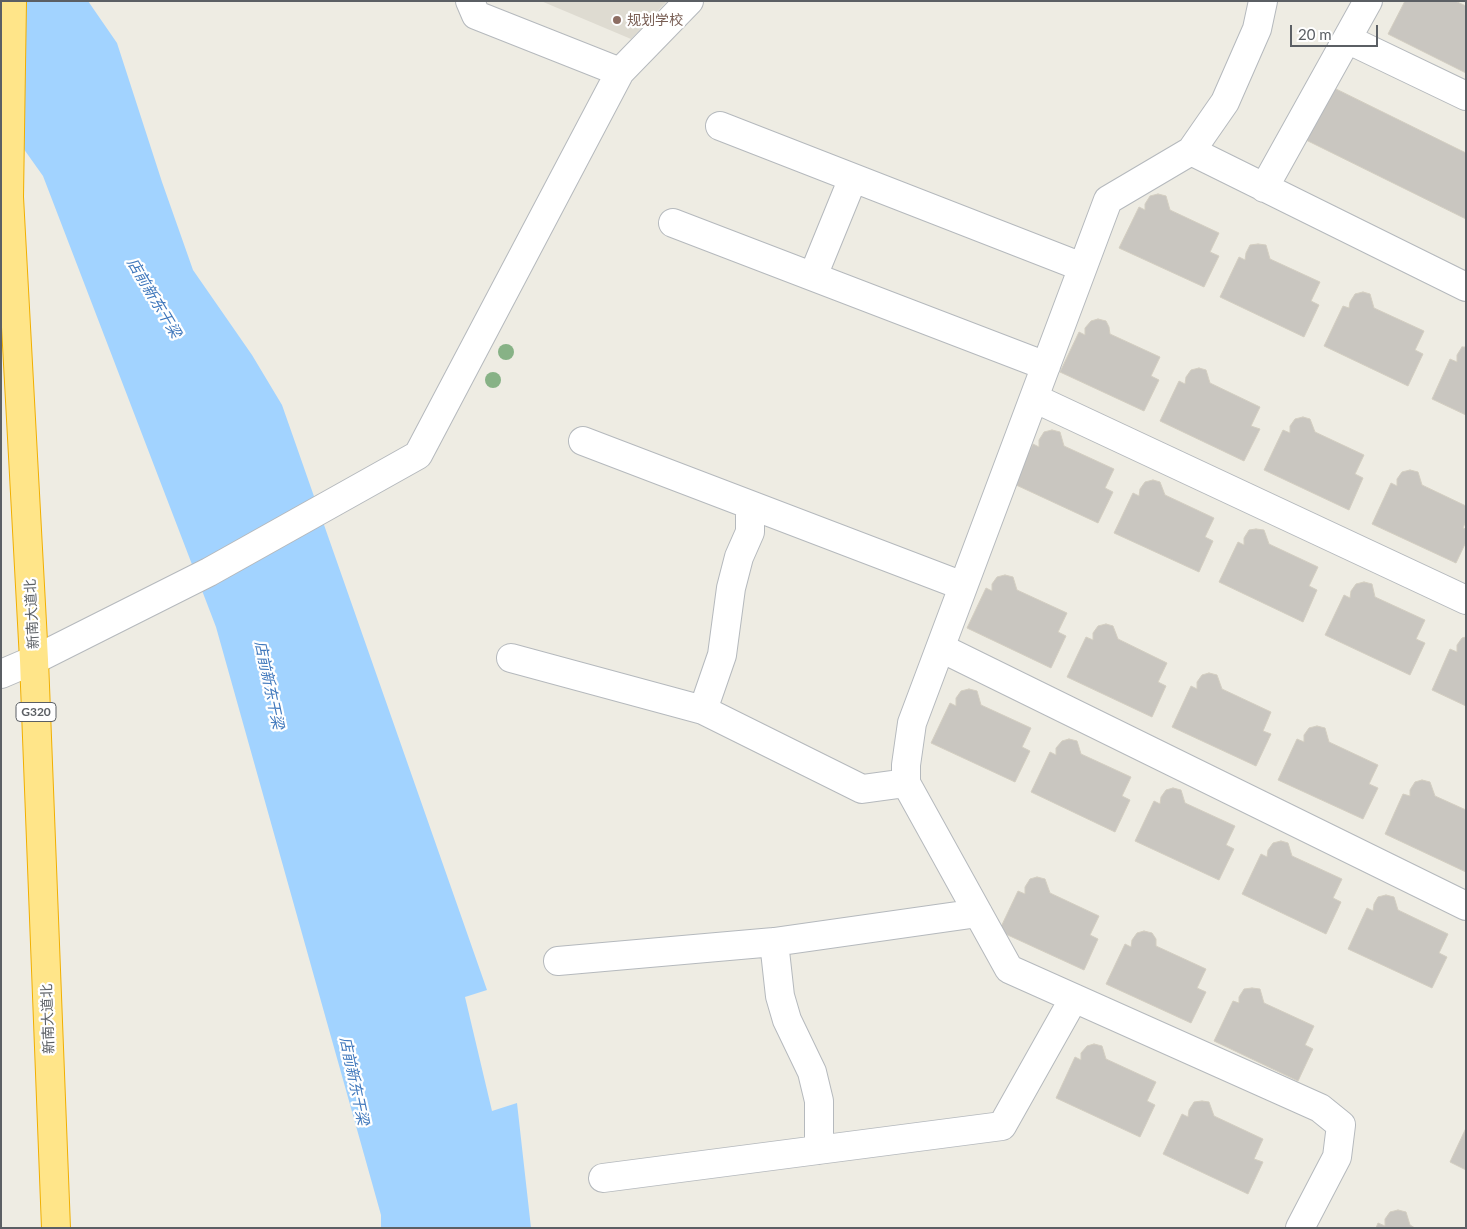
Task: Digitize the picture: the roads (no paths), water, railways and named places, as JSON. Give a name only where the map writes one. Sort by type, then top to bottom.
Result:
[{"type":"highway","name":"新南大道北","points":[[12,1],[9,197],[34,660],[56,1228]]},
{"type":"street","points":[[470,1],[476,15],[620,72]]},
{"type":"street","points":[[1,674],[34,660],[209,572],[418,455],[620,72],[688,1]]},
{"type":"street","points":[[1263,1],[1257,29],[1226,102],[1190,151],[1108,200],[912,723],[906,765],[906,783],[1010,969],[1320,1108],[1341,1125],[1337,1157],[1300,1228]]},
{"type":"street","points":[[1264,188],[1368,1]]},
{"type":"street","points":[[1347,39],[1466,96]]},
{"type":"street","points":[[720,126],[1082,268]]},
{"type":"street","points":[[1190,151],[1466,287]]},
{"type":"street","points":[[813,276],[853,178]]},
{"type":"street","points":[[673,222],[1046,366]]},
{"type":"street","points":[[1034,398],[1466,600]]},
{"type":"street","points":[[583,441],[963,586]]},
{"type":"street","points":[[702,710],[722,655],[731,588],[739,557],[750,532],[750,505]]},
{"type":"street","points":[[940,648],[1466,906]]},
{"type":"street","points":[[511,658],[702,710],[862,789],[906,783]]},
{"type":"street","points":[[558,961],[774,942],[978,913]]},
{"type":"street","points":[[774,942],[780,996],[784,1012],[812,1072],[819,1102],[818,1150]]},
{"type":"street","points":[[603,1178],[1002,1126],[1074,998]]},
{"type":"water","name":"店前新东干梁","points":[[1,1],[88,1],[117,43],[193,270],[252,355],[282,405],[487,990],[465,997],[492,1111],[517,1103],[531,1228],[381,1228],[381,1215],[216,627],[43,176],[1,117]]},
{"type":"place","name":"规划学校","points":[[617,20]]}]
